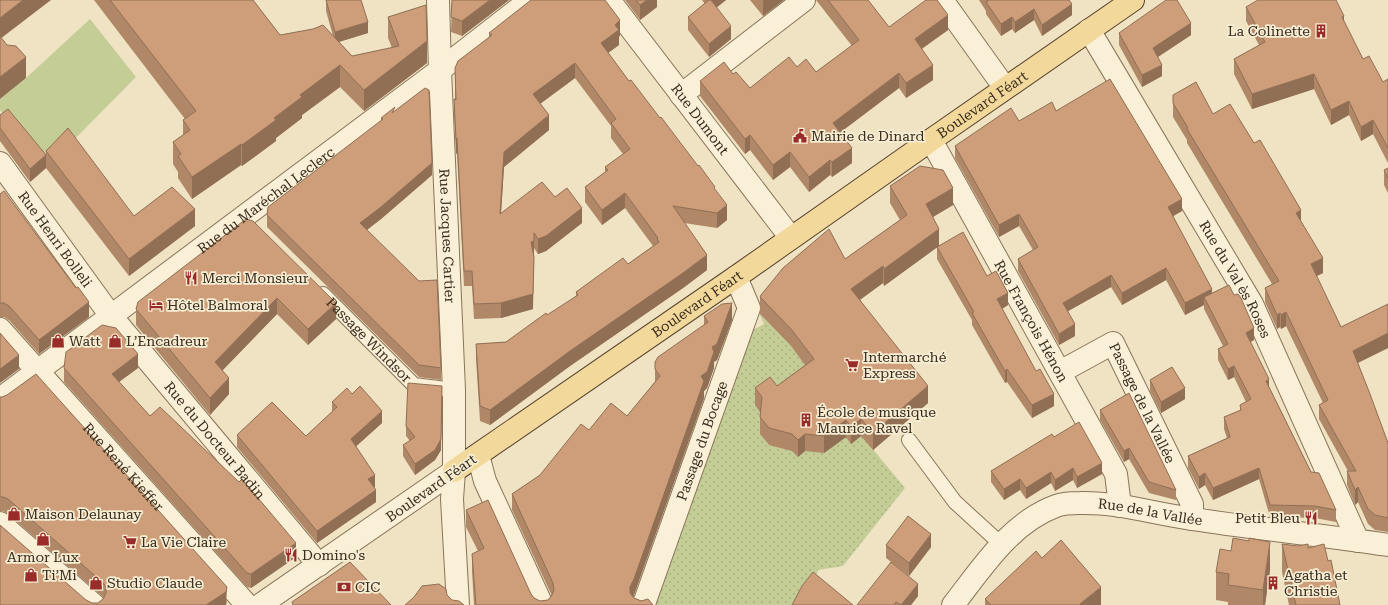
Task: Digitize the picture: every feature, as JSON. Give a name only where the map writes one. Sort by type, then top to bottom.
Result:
[{"type":"main road","name":"Boulevard Féart","points":[[454,471],[736,277],[1133,0]]},
{"type":"street","name":"Rue Jacques Cartier","points":[[438,0],[454,390],[454,471],[452,499],[458,605]]},
{"type":"street","name":"Rue du Maréchal Leclerc","points":[[0,399],[111,316],[249,221],[530,0]]},
{"type":"street","name":"Rue Dumont","points":[[609,0],[791,238]]},
{"type":"street","points":[[681,95],[804,0]]},
{"type":"street","points":[[942,0],[1005,88]]},
{"type":"street","name":"Rue du Val ès Roses","points":[[1089,30],[1252,304],[1358,541]]},
{"type":"street","name":"Rue François Hénon","points":[[931,140],[1116,474],[1120,506]]},
{"type":"street","name":"Rue Henri Bolleli","points":[[0,163],[111,316]]},
{"type":"street","name":"Passage du Bocage","points":[[645,604],[749,308],[736,277]]},
{"type":"street","name":"Rue du Docteur Badin","points":[[111,316],[319,565]]},
{"type":"street","name":"Rue René Kieffer","points":[[0,329],[247,605]]},
{"type":"street","name":"Passage de la Vallée","points":[[1060,372],[1113,343],[1192,504],[1192,519]]},
{"type":"street","points":[[478,455],[485,481],[542,605]]},
{"type":"street","name":"Boulevard Féart","points":[[260,605],[454,471]]},
{"type":"street","name":"Rue de la Vallée","points":[[953,605],[1001,544],[1019,527],[1035,516],[1057,506],[1072,503],[1120,506],[1192,519],[1388,545]]},
{"type":"street","points":[[0,523],[94,605]]},
{"type":"lane","name":"Passage Windsor","points":[[314,286],[414,385],[454,390]]},
{"type":"lane","points":[[909,440],[955,502],[1001,544]]},
{"type":"green space","points":[[90,19],[136,77],[46,168],[0,110],[0,99],[26,78]]},
{"type":"green space","points":[[759,313],[791,346],[821,385],[756,405],[765,418],[762,436],[768,444],[807,449],[857,430],[905,488],[843,566],[818,570],[813,584],[799,605],[655,605],[654,602],[714,440],[749,332],[764,324]]},
{"type":"building","points":[[0,0],[23,0],[0,18]]},
{"type":"building","points":[[110,0],[253,0],[280,35],[313,29],[323,25],[352,56],[399,46],[388,17],[426,5],[427,41],[364,90],[340,65],[300,95],[302,97],[274,118],[276,120],[242,145],[241,144],[192,177],[178,156],[181,154],[173,142],[190,130],[183,120],[196,111]]},
{"type":"building","points":[[326,0],[361,0],[368,22],[335,32]]},
{"type":"building","points":[[452,0],[490,0],[462,21],[451,17]]},
{"type":"building","points":[[531,0],[605,0],[620,20],[615,25],[619,30],[601,43],[629,81],[631,80],[698,166],[699,165],[727,205],[717,213],[673,206],[707,255],[570,351],[490,410],[480,406],[476,344],[506,342],[546,313],[547,315],[578,295],[576,292],[623,258],[628,264],[659,242],[657,239],[658,238],[625,193],[602,210],[585,187],[608,170],[605,167],[630,149],[611,123],[616,119],[575,63],[533,94],[549,115],[504,152],[500,214],[542,182],[555,197],[567,188],[582,208],[546,236],[538,239],[534,233],[534,241],[531,242],[534,257],[533,294],[501,303],[474,304],[472,271],[464,271],[454,99],[456,100],[455,68],[458,61],[492,35],[489,33]]},
{"type":"building","points":[[636,0],[647,0],[640,5]]},
{"type":"building","points":[[711,0],[731,26],[709,44],[688,17]]},
{"type":"building","points":[[828,0],[868,0],[889,27],[926,0],[937,0],[948,15],[915,39],[933,65],[906,83],[899,73],[833,123],[852,148],[832,162],[830,160],[809,177],[790,152],[773,165],[750,135],[745,139],[700,81],[724,62],[733,74],[736,72],[750,88],[789,57],[797,67],[806,59],[816,72],[859,40]]},
{"type":"building","points":[[987,0],[1069,0],[1072,4],[1042,25],[1034,9],[1015,22],[1012,17],[1001,24],[986,2],[988,1]]},
{"type":"building","points":[[1166,0],[1177,0],[1191,23],[1153,48],[1162,65],[1142,75],[1119,33]]},
{"type":"building","points":[[1258,0],[1336,0],[1344,16],[1342,17],[1363,59],[1369,56],[1383,82],[1388,79],[1388,148],[1373,120],[1361,127],[1349,101],[1331,110],[1314,74],[1252,94],[1234,59],[1265,42],[1246,7]]},
{"type":"building","points":[[0,36],[7,45],[16,46],[26,57],[0,77]]},
{"type":"building","points":[[1110,79],[1182,199],[1168,207],[1212,289],[1185,303],[1166,268],[1122,293],[1111,275],[1063,303],[1075,324],[1059,334],[1018,259],[1038,247],[1019,214],[999,225],[955,146],[1011,108],[1019,121],[1052,102],[1056,111]]},
{"type":"building","points":[[1196,82],[1213,114],[1230,104],[1254,143],[1260,140],[1301,210],[1296,213],[1323,258],[1311,264],[1341,327],[1388,304],[1388,333],[1353,351],[1388,443],[1388,518],[1375,515],[1368,509],[1358,487],[1355,490],[1347,471],[1356,471],[1319,405],[1328,400],[1286,312],[1281,315],[1280,313],[1277,315],[1265,288],[1279,281],[1187,129],[1188,128],[1173,103],[1173,95]]},
{"type":"building","points":[[425,88],[429,90],[432,163],[360,223],[419,281],[437,280],[441,368],[419,365],[267,215],[268,207],[383,119],[381,118],[395,107],[392,113]]},
{"type":"building","points":[[8,109],[46,155],[30,169],[0,128],[0,115]]},
{"type":"building","points":[[68,128],[134,216],[172,187],[195,209],[129,259],[46,151]]},
{"type":"building","points":[[920,166],[943,170],[953,188],[926,204],[939,229],[884,269],[883,266],[851,289],[928,386],[873,433],[861,419],[851,427],[846,420],[824,436],[805,434],[798,440],[792,434],[769,428],[760,417],[762,397],[755,388],[770,377],[777,386],[814,359],[791,329],[760,297],[761,295],[783,268],[829,229],[845,259],[907,215],[890,186]]},
{"type":"building","points":[[1388,168],[1388,178],[1384,170]]},
{"type":"building","points":[[4,191],[76,288],[78,287],[89,302],[39,340],[9,306],[4,303],[0,303],[0,194]]},
{"type":"building","points":[[246,219],[253,221],[336,303],[308,329],[277,298],[215,362],[229,378],[210,398],[136,309],[138,302]]},
{"type":"building","points":[[963,232],[987,276],[996,271],[1008,293],[997,299],[1036,371],[1040,369],[1054,394],[1032,405],[1007,369],[1005,371],[937,247]]},
{"type":"building","points":[[1229,285],[1234,295],[1238,294],[1241,298],[1254,328],[1246,333],[1269,379],[1266,381],[1311,472],[1319,473],[1336,510],[1315,506],[1270,505],[1259,468],[1213,488],[1205,473],[1199,477],[1188,456],[1230,437],[1224,417],[1241,410],[1240,405],[1251,399],[1234,366],[1228,369],[1218,349],[1228,344],[1204,297]]},
{"type":"building","points":[[732,303],[717,344],[712,347],[714,352],[707,372],[701,376],[704,381],[630,587],[630,593],[634,598],[641,601],[648,599],[653,605],[476,605],[472,554],[484,548],[466,510],[488,500],[531,594],[534,598],[540,601],[548,600],[554,590],[553,583],[512,494],[540,475],[581,424],[589,430],[611,403],[627,416],[660,376],[655,369],[655,362],[658,357],[708,322],[704,316],[722,304]]},
{"type":"building","points":[[102,325],[116,328],[138,354],[112,374],[150,416],[160,407],[239,482],[242,479],[296,543],[251,574],[247,573],[64,368],[66,352]]},
{"type":"building","points":[[0,333],[19,355],[0,369]]},
{"type":"building","points":[[1172,367],[1185,388],[1161,402],[1150,380]]},
{"type":"building","points":[[36,374],[227,587],[226,592],[206,605],[0,605],[0,525],[86,600],[92,603],[98,603],[103,599],[106,593],[106,587],[102,582],[8,499],[0,497],[0,397],[7,395]]},
{"type":"building","points":[[408,383],[442,386],[441,439],[435,450],[415,464],[403,445],[415,437],[406,426]]},
{"type":"building","points":[[360,386],[382,411],[351,439],[375,475],[368,479],[376,490],[317,531],[237,435],[272,402],[306,436],[337,407],[332,402],[347,388],[352,394]]},
{"type":"building","points":[[1129,393],[1176,490],[1149,482],[1129,448],[1124,451],[1100,410]]},
{"type":"building","points":[[1079,422],[1102,463],[1077,477],[1073,468],[1055,480],[1051,472],[1026,488],[1020,479],[1004,489],[991,471],[1052,434],[1054,437]]},
{"type":"building","points":[[908,516],[931,534],[909,563],[886,545]]},
{"type":"building","points":[[1233,538],[1249,541],[1249,538],[1270,542],[1263,590],[1228,585],[1229,574],[1216,572],[1220,549],[1231,551]]},
{"type":"building","points":[[1061,540],[1101,587],[1080,604],[1081,605],[991,605],[985,599],[1036,551],[1042,558]]},
{"type":"building","points":[[1282,544],[1298,546],[1308,544],[1308,548],[1324,544],[1328,561],[1331,560],[1340,605],[1296,605]]},
{"type":"building","points":[[350,562],[391,605],[293,605],[292,602]]},
{"type":"building","points":[[891,562],[918,584],[901,605],[896,602],[894,605],[857,605]]},
{"type":"building","points":[[813,572],[853,605],[792,605],[802,586]]},
{"type":"building","points":[[439,584],[446,589],[447,595],[452,600],[459,601],[464,605],[405,605],[414,597],[422,586]]},
{"type":"place","name":"La Colinette","points":[[1321,31]]},
{"type":"place","name":"Mairie de Dinard","points":[[800,136]]},
{"type":"place","name":"Merci Monsieur","points":[[191,278]]},
{"type":"place","name":"Hôtel Balmoral","points":[[156,305]]},
{"type":"place","name":"Watt","points":[[58,341]]},
{"type":"place","name":"L’Encadreur","points":[[115,341]]},
{"type":"place","name":"Intermarché Express","points":[[852,365]]},
{"type":"place","name":"École de musique Maurice Ravel","points":[[806,420]]},
{"type":"place","name":"Maison Delaunay","points":[[14,514]]},
{"type":"place","name":"Petit Bleu","points":[[1311,518]]},
{"type":"place","name":"Armor Lux","points":[[43,539]]},
{"type":"place","name":"La Vie Claire","points":[[130,542]]},
{"type":"place","name":"Domino's","points":[[291,555]]},
{"type":"place","name":"Ti’Mi","points":[[31,575]]},
{"type":"place","name":"Studio Claude","points":[[96,583]]},
{"type":"place","name":"Agatha et Christie","points":[[1273,583]]},
{"type":"place","name":"CIC","points":[[344,587]]}]
